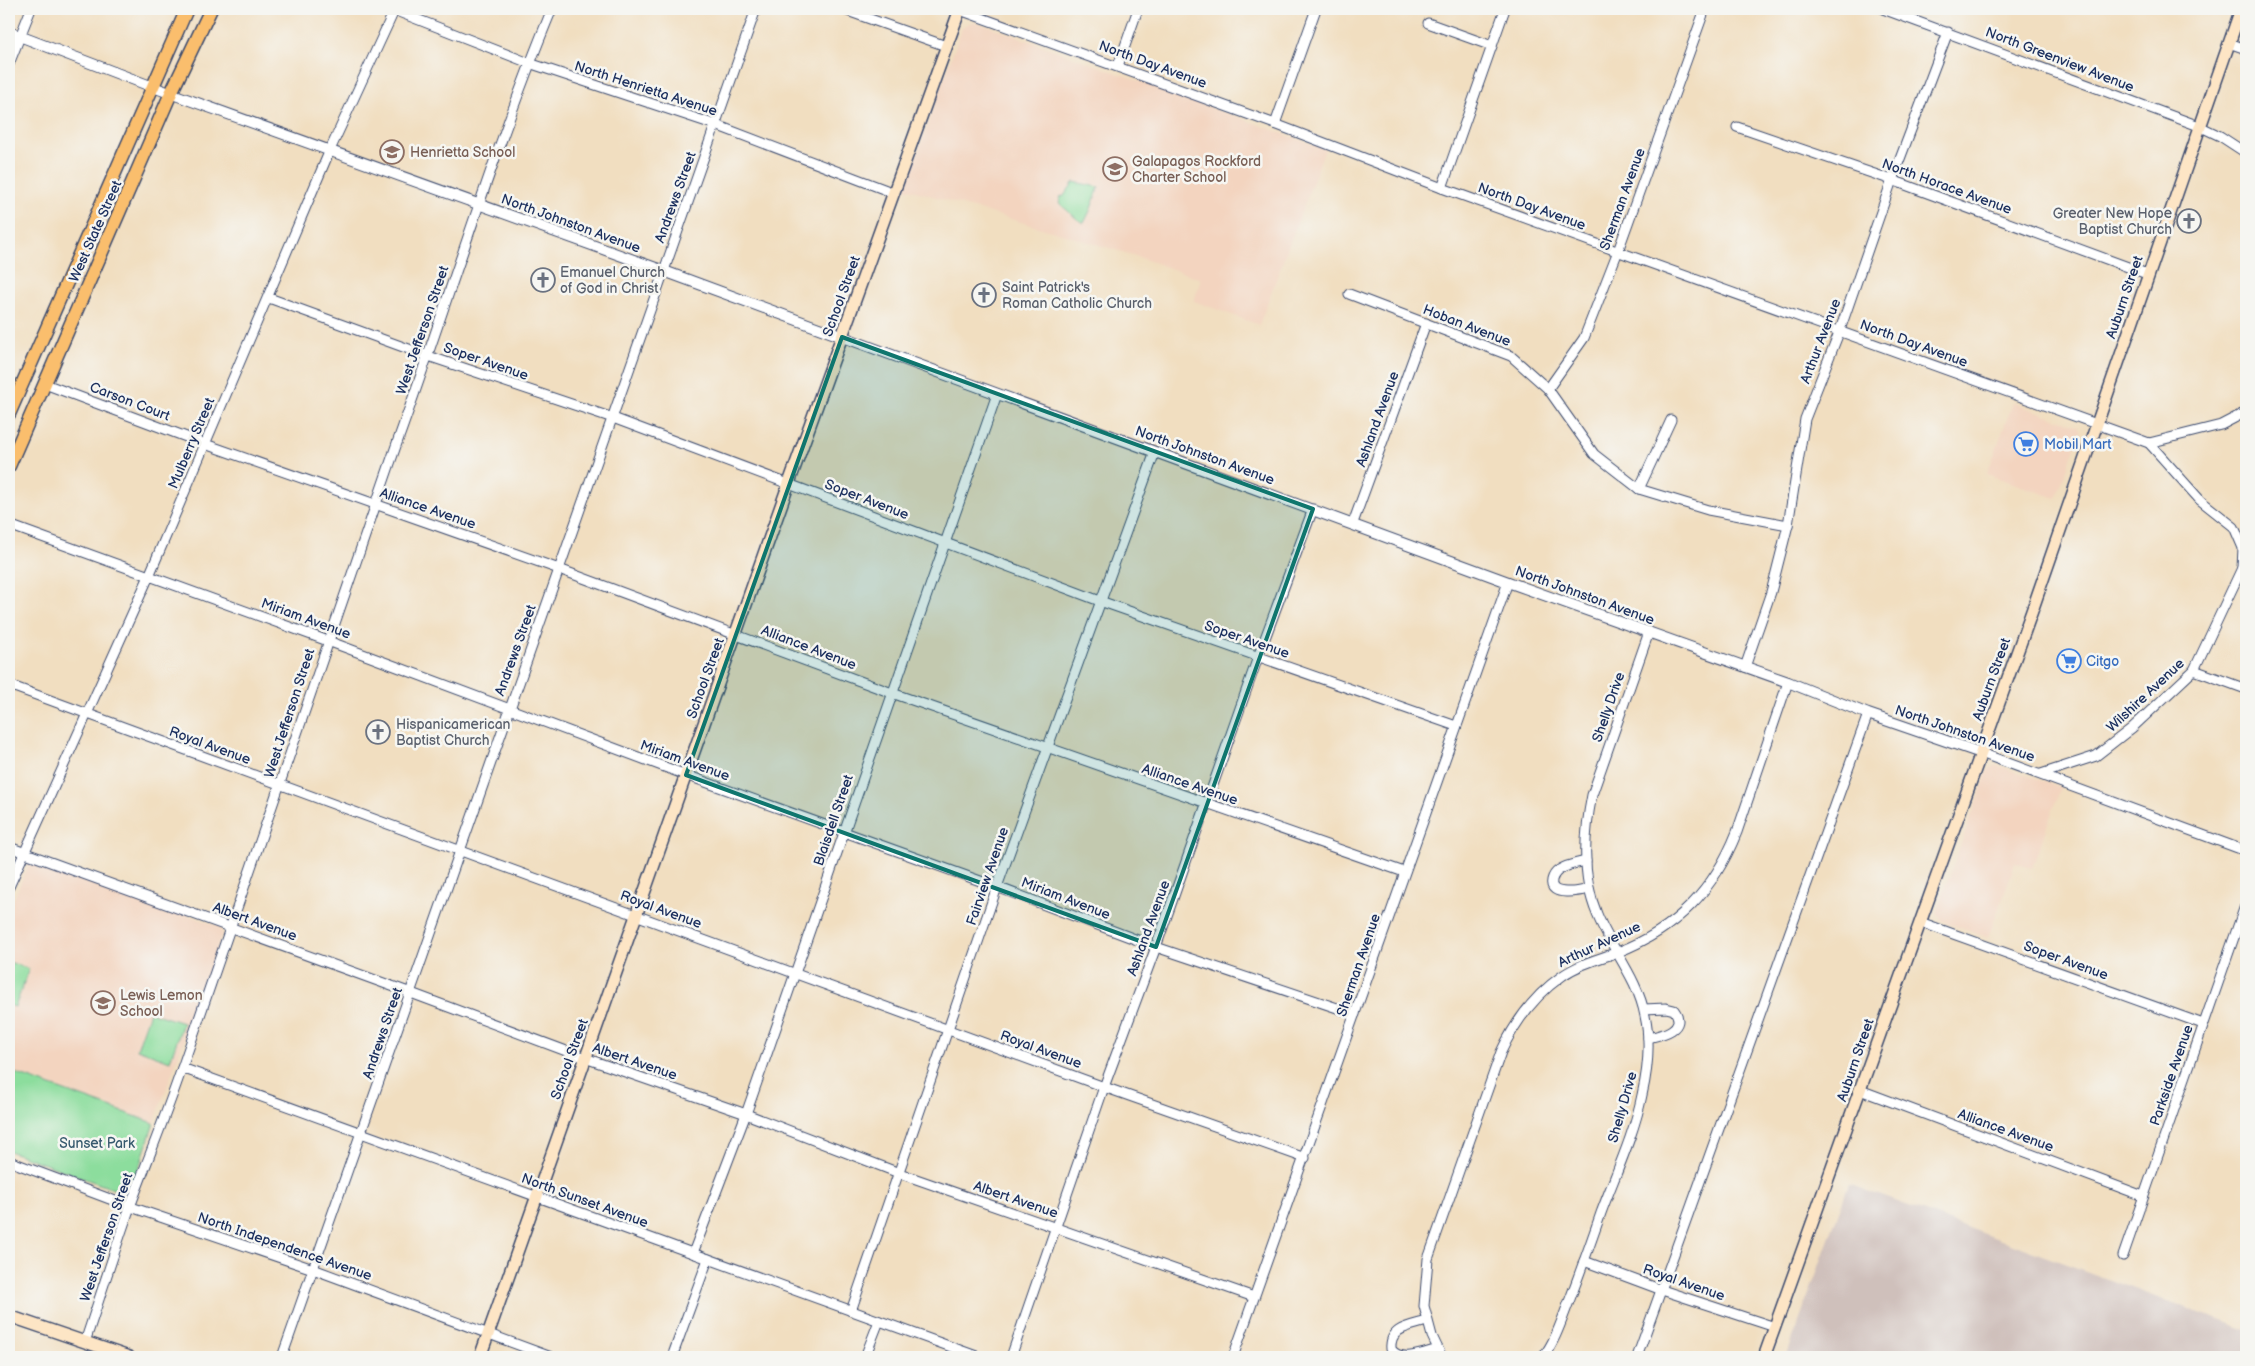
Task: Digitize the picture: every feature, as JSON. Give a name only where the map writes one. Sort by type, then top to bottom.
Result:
[{"type":"main road","name":"West State Street","points":[[9,414],[187,9]]},
{"type":"main road","name":"West State Street","points":[[9,466],[171,93],[211,9]]},
{"type":"main road","name":"Auburn Street","points":[[1764,1357],[1981,753],[2241,9]]},
{"type":"main road","name":"School Street","points":[[480,1357],[535,1196],[586,1058],[789,483],[960,10]]},
{"type":"main road","points":[[10,1320],[129,1357]]},
{"type":"street","points":[[9,64],[31,9]]},
{"type":"street","name":"North Henrietta Avenue","points":[[393,9],[529,63],[716,125],[894,192]]},
{"type":"street","name":"Mulberry Street","points":[[9,887],[149,576],[269,298],[330,150],[393,9]]},
{"type":"street","name":"West Jefferson Street","points":[[85,1342],[130,1207],[182,1068],[280,785],[478,205],[529,63],[552,9]]},
{"type":"street","name":"Andrews Street","points":[[282,1357],[411,993],[508,709],[613,418],[756,9]]},
{"type":"street","points":[[842,9],[946,46]]},
{"type":"street","points":[[1118,66],[1138,9]]},
{"type":"street","points":[[1275,124],[1316,9]]},
{"type":"street","points":[[1442,188],[1505,9]]},
{"type":"street","name":"Sherman Avenue","points":[[1548,389],[1584,338],[1618,251],[1705,9]]},
{"type":"street","name":"North Greenview Avenue","points":[[1883,9],[2199,126],[2220,136],[2246,153]]},
{"type":"street","name":"North Day Avenue","points":[[960,10],[1118,66],[1442,188],[2149,443]]},
{"type":"street","points":[[1428,23],[1492,46]]},
{"type":"street","name":"North Johnston Avenue","points":[[9,32],[153,87],[664,271],[1508,582],[1788,682],[1868,714],[2041,774],[2246,850]]},
{"type":"street","name":"Arthur Avenue","points":[[1745,667],[1771,592],[1788,525],[1805,419],[1840,330],[1892,180],[1948,32]]},
{"type":"street","points":[[2229,43],[2246,50]]},
{"type":"street","name":"North Horace Avenue","points":[[1737,127],[1892,180],[2147,274]]},
{"type":"street","name":"Hoban Avenue","points":[[1349,294],[1511,356],[1548,389],[1594,454],[1639,489],[1708,510],[1788,525]]},
{"type":"street","name":"Soper Avenue","points":[[269,298],[428,356],[613,418],[1100,601],[1456,726]]},
{"type":"street","name":"Ashland Avenue","points":[[1353,524],[1426,323]]},
{"type":"street","name":"Carson Court","points":[[45,384],[205,444]]},
{"type":"street","name":"Blaisdell Street","points":[[693,1254],[746,1114],[996,394]]},
{"type":"street","points":[[2246,412],[2222,425],[2149,443],[2200,500],[2234,527],[2246,532]]},
{"type":"street","points":[[1639,489],[1671,420]]},
{"type":"street","name":"Alliance Avenue","points":[[205,444],[559,569],[892,693],[1404,872]]},
{"type":"street","name":"Fairview Avenue","points":[[851,1311],[997,887],[1155,452]]},
{"type":"street","name":"Ashland Avenue","points":[[1011,1357],[1104,1087],[1313,509]]},
{"type":"street","name":"Miriam Avenue","points":[[9,525],[1156,947],[1355,1014]]},
{"type":"street","points":[[2234,527],[2243,548],[2244,565]]},
{"type":"street","name":"Wilshire Avenue","points":[[2041,774],[2096,756],[2132,728],[2194,670],[2244,565]]},
{"type":"street","name":"Sherman Avenue","points":[[1233,1357],[1508,582]]},
{"type":"street","name":"Shelly Drive","points":[[1544,1357],[1558,1332],[1642,1098],[1648,1062],[1648,1038],[1644,1009],[1618,952],[1597,915],[1589,889],[1586,861],[1587,818],[1592,795],[1649,632]]},
{"type":"street","points":[[2194,670],[2246,689]]},
{"type":"street","name":"Arthur Avenue","points":[[1440,1353],[1427,1321],[1424,1306],[1426,1274],[1432,1244],[1501,1052],[1510,1034],[1539,995],[1563,975],[1644,939],[1693,904],[1716,876],[1737,832],[1788,682]]},
{"type":"street","name":"Royal Avenue","points":[[9,685],[86,715],[1104,1087],[1304,1158]]},
{"type":"street","points":[[1637,1357],[1868,714]]},
{"type":"street","name":"Albert Avenue","points":[[9,847],[586,1058],[746,1114],[899,1173],[1254,1297]]},
{"type":"street","points":[[1586,861],[1559,870],[1552,879],[1552,884],[1555,889],[1566,892],[1589,889]]},
{"type":"street","name":"Parkside Avenue","points":[[2123,1256],[2246,903]]},
{"type":"street","name":"Soper Avenue","points":[[1920,922],[2203,1024]]},
{"type":"street","points":[[1644,1009],[1666,1008],[1674,1010],[1678,1016],[1677,1025],[1674,1029],[1661,1036],[1648,1038]]},
{"type":"street","name":"North Sunset Avenue","points":[[182,1068],[979,1357]]},
{"type":"street","name":"Alliance Avenue","points":[[1860,1090],[2143,1196]]},
{"type":"street","name":"North Independence Avenue","points":[[9,1161],[130,1207],[313,1269],[551,1357]]},
{"type":"street","points":[[672,1357],[708,1259]]},
{"type":"street","name":"Royal Avenue","points":[[1584,1261],[1662,1290],[1775,1327]]},
{"type":"street","points":[[865,1357],[879,1321]]},
{"type":"street","points":[[1427,1321],[1399,1330],[1392,1338],[1391,1349],[1394,1354],[1401,1356],[1440,1353]]},
{"type":"highlighted area","points":[[842,337],[1313,509],[1156,947],[686,775]]},
{"type":"shaded area","name":"Galapagos Rockford Charter School","points":[[973,22],[1325,149],[1259,325],[1194,301],[1201,279],[1133,255],[905,188],[962,28]]},
{"type":"shaded area","points":[[2013,403],[2078,426],[2081,431],[2056,498],[1987,474]]},
{"type":"shaded area","points":[[1996,765],[2061,787],[2032,868],[2015,863],[1988,938],[1942,921],[1936,913],[1988,770]]},
{"type":"shaded area","name":"Lewis Lemon School","points":[[38,861],[218,926],[221,930],[222,934],[154,1123],[9,1071],[9,910],[29,864]]},
{"type":"shaded area","points":[[1849,1184],[2246,1330],[2246,1357],[1786,1357]]},
{"type":"green space","points":[[1074,182],[1099,187],[1084,223],[1059,203],[1061,196],[1063,197]]},
{"type":"green space","points":[[9,962],[29,969],[15,1007],[9,1005]]},
{"type":"green space","points":[[150,1012],[183,1023],[170,1061],[137,1049]]},
{"type":"green space","name":"Sunset Park","points":[[9,1071],[154,1123],[132,1189],[124,1193],[9,1151]]},
{"type":"place","name":"Henrietta School","points":[[392,152]]},
{"type":"place","name":"Galapagos Rockford Charter School","points":[[1115,169]]},
{"type":"place","name":"Greater New Hope Baptist Church","points":[[2189,221]]},
{"type":"place","name":"Emanuel Church of God in Christ","points":[[543,280]]},
{"type":"place","name":"Saint Patrick's Roman Catholic Church","points":[[984,295]]},
{"type":"place","name":"Mobil Mart","points":[[2026,444]]},
{"type":"place","name":"Citgo","points":[[2069,661]]},
{"type":"place","name":"Hispanicamerican Baptist Church","points":[[378,732]]},
{"type":"place","name":"Lewis Lemon School","points":[[103,1003]]}]
